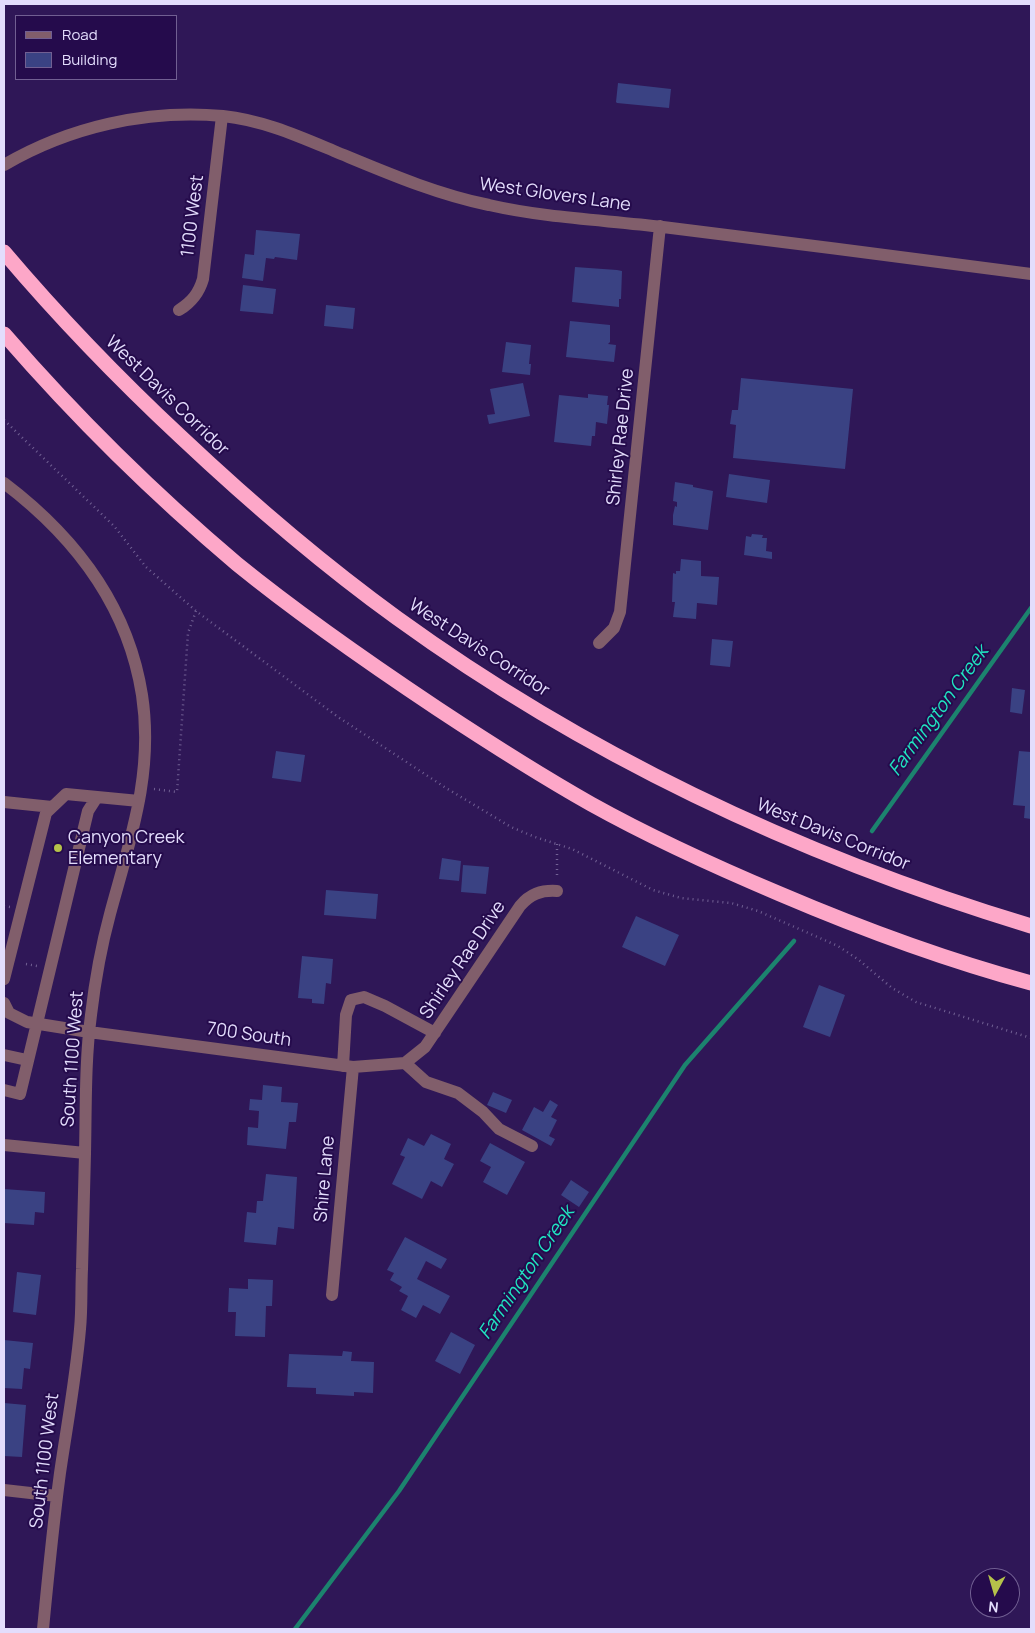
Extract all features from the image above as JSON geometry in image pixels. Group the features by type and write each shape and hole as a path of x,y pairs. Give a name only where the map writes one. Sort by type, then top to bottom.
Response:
{"highway":[{"name":"West Davis Corridor","path":"4,252 114,373 255,506 356,587 477,672 529,705 602,747 735,815 879,875 1031,926"},
{"path":"4,334 100,437 167,502 238,564 350,649 509,756 591,804 635,827 751,882 916,947 1031,983"}],"street":[{"name":"West Glovers Lane","path":"5,165 46,144 110,123 154,116 222,116 263,124 288,132 398,178 459,198 517,211 660,226 1031,274"},
{"name":"1100 West","path":"179,310 198,293 203,278 222,116"},
{"name":"Shirley Rae Drive","path":"598,643 614,628 620,612 660,226"},
{"name":"South 1100 West","path":"4,482 36,509 72,546 98,578 118,614 133,656 142,696 146,734 140,801 131,843 104,938 89,1032 86,1073 80,1328 57,1496 43,1629"},
{"path":"4,979 46,813 66,794 140,801"},
{"path":"4,1090 20,1094 26,1060 88,811 97,797"},
{"path":"4,802 52,807"},
{"name":"Shirley Rae Drive","path":"405,1063 426,1046 520,906 538,892 557,891"},
{"name":"Shire Lane","path":"332,1295 348,1066 346,1016 351,1000 364,997 435,1033"},
{"name":"700 South","path":"4,1003 9,1013 27,1022 89,1032 348,1066 405,1063"},
{"path":"4,1056 26,1060"},
{"path":"405,1063 426,1082 458,1093 483,1112 499,1129 532,1146"},
{"path":"4,1145 85,1153"},
{"path":"4,1490 57,1496"}],"path":[{"path":"4,420 114,526 146,567 196,610 288,681 391,753 511,827 572,849 653,890 680,898 731,903 758,911 838,946 859,960 892,988 916,1002 1031,1038"},
{"path":"142,787 177,792 188,633 196,610"},
{"path":"557,844 557,891"}],"building":[{"path":"618,83 671,89 669,108 617,103"},
{"path":"256,230 300,234 297,260 275,257 274,259 266,258 263,281 242,278 245,254 254,255"},
{"path":"575,267 622,271 619,307 572,302"},
{"path":"243,285 276,289 273,314 240,311"},
{"path":"326,305 355,308 353,329 324,326"},
{"path":"570,321 610,325 610,342 608,344 616,345 614,362 566,357"},
{"path":"506,342 531,345 530,375 502,372"},
{"path":"741,378 853,389 845,469 733,458 736,425 730,424 732,410 738,410"},
{"path":"523,383 530,416 489,424 487,415 495,414 490,389"},
{"path":"588,394 608,396 607,424 596,422 595,436 592,436 591,446 554,442 559,395 588,398"},
{"path":"729,474 770,480 767,503 726,497"},
{"path":"675,482 713,491 708,530 673,525 675,506 677,507 677,502 673,501"},
{"path":"752,534 763,535 762,538 767,538 766,551 772,552 772,559 744,555 746,536 751,537"},
{"path":"681,559 701,561 701,576 719,577 717,605 697,603 696,619 673,617 675,602 672,602 673,573 676,574 676,571 680,571"},
{"path":"712,639 733,641 730,667 710,665"},
{"path":"1012,688 1025,690 1022,714 1010,712"},
{"path":"276,751 305,755 301,782 272,778"},
{"path":"1019,751 1031,752 1031,819 1024,818 1025,806 1013,805"},
{"path":"442,858 461,861 459,881 439,879"},
{"path":"463,865 489,867 486,894 461,892"},
{"path":"326,890 378,894 376,919 324,915"},
{"path":"636,916 679,935 665,966 622,947"},
{"path":"302,956 333,959 331,984 326,983 324,1004 312,1003 312,999 298,998"},
{"path":"819,985 845,995 830,1037 803,1027"},
{"path":"263,1085 282,1087 281,1102 298,1103 296,1122 289,1122 286,1149 247,1145 248,1127 258,1128 259,1111 249,1110 250,1099 262,1100"},
{"path":"493,1092 512,1100 506,1113 487,1105"},
{"path":"550,1100 558,1105 551,1117 557,1120 549,1136 555,1139 551,1146 522,1130 534,1107 543,1112"},
{"path":"431,1134 451,1144 444,1159 454,1164 442,1187 431,1181 422,1199 392,1184 405,1157 400,1155 408,1138 424,1146"},
{"path":"490,1143 525,1162 507,1195 483,1182 491,1167 480,1161"},
{"path":"266,1174 297,1177 294,1229 278,1227 276,1245 244,1242 247,1212 256,1213 257,1201 263,1201"},
{"path":"571,1180 589,1192 579,1207 561,1195"},
{"path":"4,1189 45,1192 44,1213 35,1212 34,1225 4,1223"},
{"path":"405,1237 447,1259 441,1269 426,1261 417,1279 450,1296 440,1314 423,1305 416,1318 401,1310 408,1296 399,1291 402,1287 390,1280 394,1273 387,1270"},
{"path":"17,1272 41,1275 36,1315 13,1312"},
{"path":"248,1279 273,1280 272,1306 266,1306 265,1337 235,1336 236,1312 228,1312 229,1288 248,1289"},
{"path":"451,1332 475,1345 460,1374 435,1361"},
{"path":"4,1340 33,1343 30,1369 24,1368 22,1389 4,1388"},
{"path":"343,1351 352,1352 351,1361 374,1362 373,1393 354,1392 354,1396 316,1394 316,1388 287,1387 289,1354 342,1356"},
{"path":"4,1403 26,1405 22,1457 4,1456"}],"waterway":[{"name":"Farmington Creek","path":"872,831 1031,608"},
{"name":"Farmington Creek","path":"295,1629 399,1491 685,1065 794,941"}],"place":[{"name":"Canyon Creek Elementary","path":"58,848"}]}
